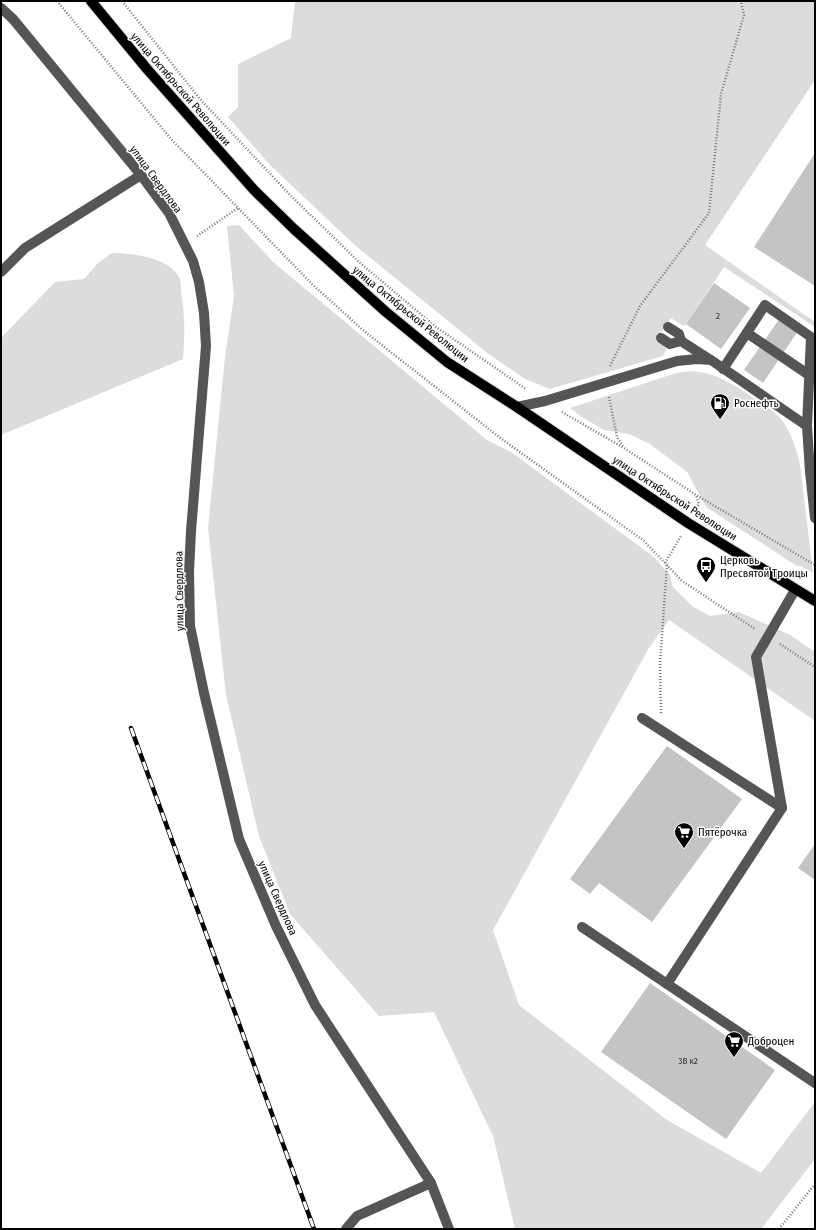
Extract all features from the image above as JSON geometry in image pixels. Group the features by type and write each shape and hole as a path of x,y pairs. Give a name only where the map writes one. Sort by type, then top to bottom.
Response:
{"main road":[{"name":"улица Октябрьской Революции","path":"91,1 147,69 254,190 294,229 386,312 447,362 517,407 682,518 795,590 815,601"}],"street":[{"name":"улица Свердлова","path":"1,8 13,19 141,175 169,213 193,261 199,282 204,313 206,346 190,538 190,626 204,693 239,839 276,926 315,1005 431,1183 450,1229"},
{"path":"1,272 25,248 141,175"},
{"path":"723,369 765,305 811,337 807,426 815,518"},
{"path":"668,327 679,334 680,341"},
{"path":"746,333 809,374"},
{"path":"661,338 670,344 680,341 711,360 807,426"},
{"path":"517,407 545,401 677,361 697,359 711,360"},
{"path":"667,984 782,808 756,657 795,590"},
{"path":"642,718 782,808"},
{"path":"582,927 815,1083"},
{"path":"346,1229 357,1216 431,1183"}],"path":[{"path":"122,1 200,99 290,196 359,262 436,327 508,378 624,448 696,495 815,565"},
{"path":"624,448 616,437 609,395 605,383 606,373 640,306 709,213 721,94 744,15 741,1"},
{"path":"185,244 238,208"},
{"path":"661,730 660,663 666,564 682,581 815,667"},
{"path":"779,1229 815,1184"}],"shaded area":[{"path":"295,1 815,1 815,80 705,245 815,322 815,327 724,267 686,324 683,326 671,318 656,340 665,346 666,350 663,356 550,389 525,379 490,355 357,247 270,165 228,117 238,107 238,64 291,38"},
{"path":"239,225 273,262 487,440 511,452 654,557 670,575 673,587 692,606 710,616 739,612 790,635 815,652 815,721 669,620 649,648 493,930 519,1005 667,1120 761,1173 815,1102 815,1159 761,1229 515,1229 493,1136 434,1012 379,1016 290,914 259,836 226,695 208,528 225,357 234,296 227,226"},
{"path":"112,253 139,255 158,261 174,270 179,277 181,282 184,317 183,359 1,435 1,338 55,282 84,279 97,264"},
{"path":"690,371 710,374 727,381 779,416 785,424 793,440 800,464 813,573 801,566 797,566 706,507 687,472 650,444 629,434 604,430 570,408 676,373"}],"building":[{"path":"815,153 815,286 754,247"},
{"path":"714,283 750,308 721,349 686,324"},
{"path":"784,312 802,325 763,383 744,370"},
{"path":"667,746 742,799 652,922 599,883 590,894 570,879"},
{"path":"815,844 815,880 798,868"},
{"path":"650,983 775,1070 726,1139 601,1052"}],"railway":[{"path":"131,728 314,1229"}],"place":[{"name":"Роснефть","path":"720,420"},
{"name":"Церковь Пресвятой Троицы","path":"706,583"},
{"name":"Пятёрочка","path":"684,849"},
{"name":"Доброцен","path":"734,1058"}]}
